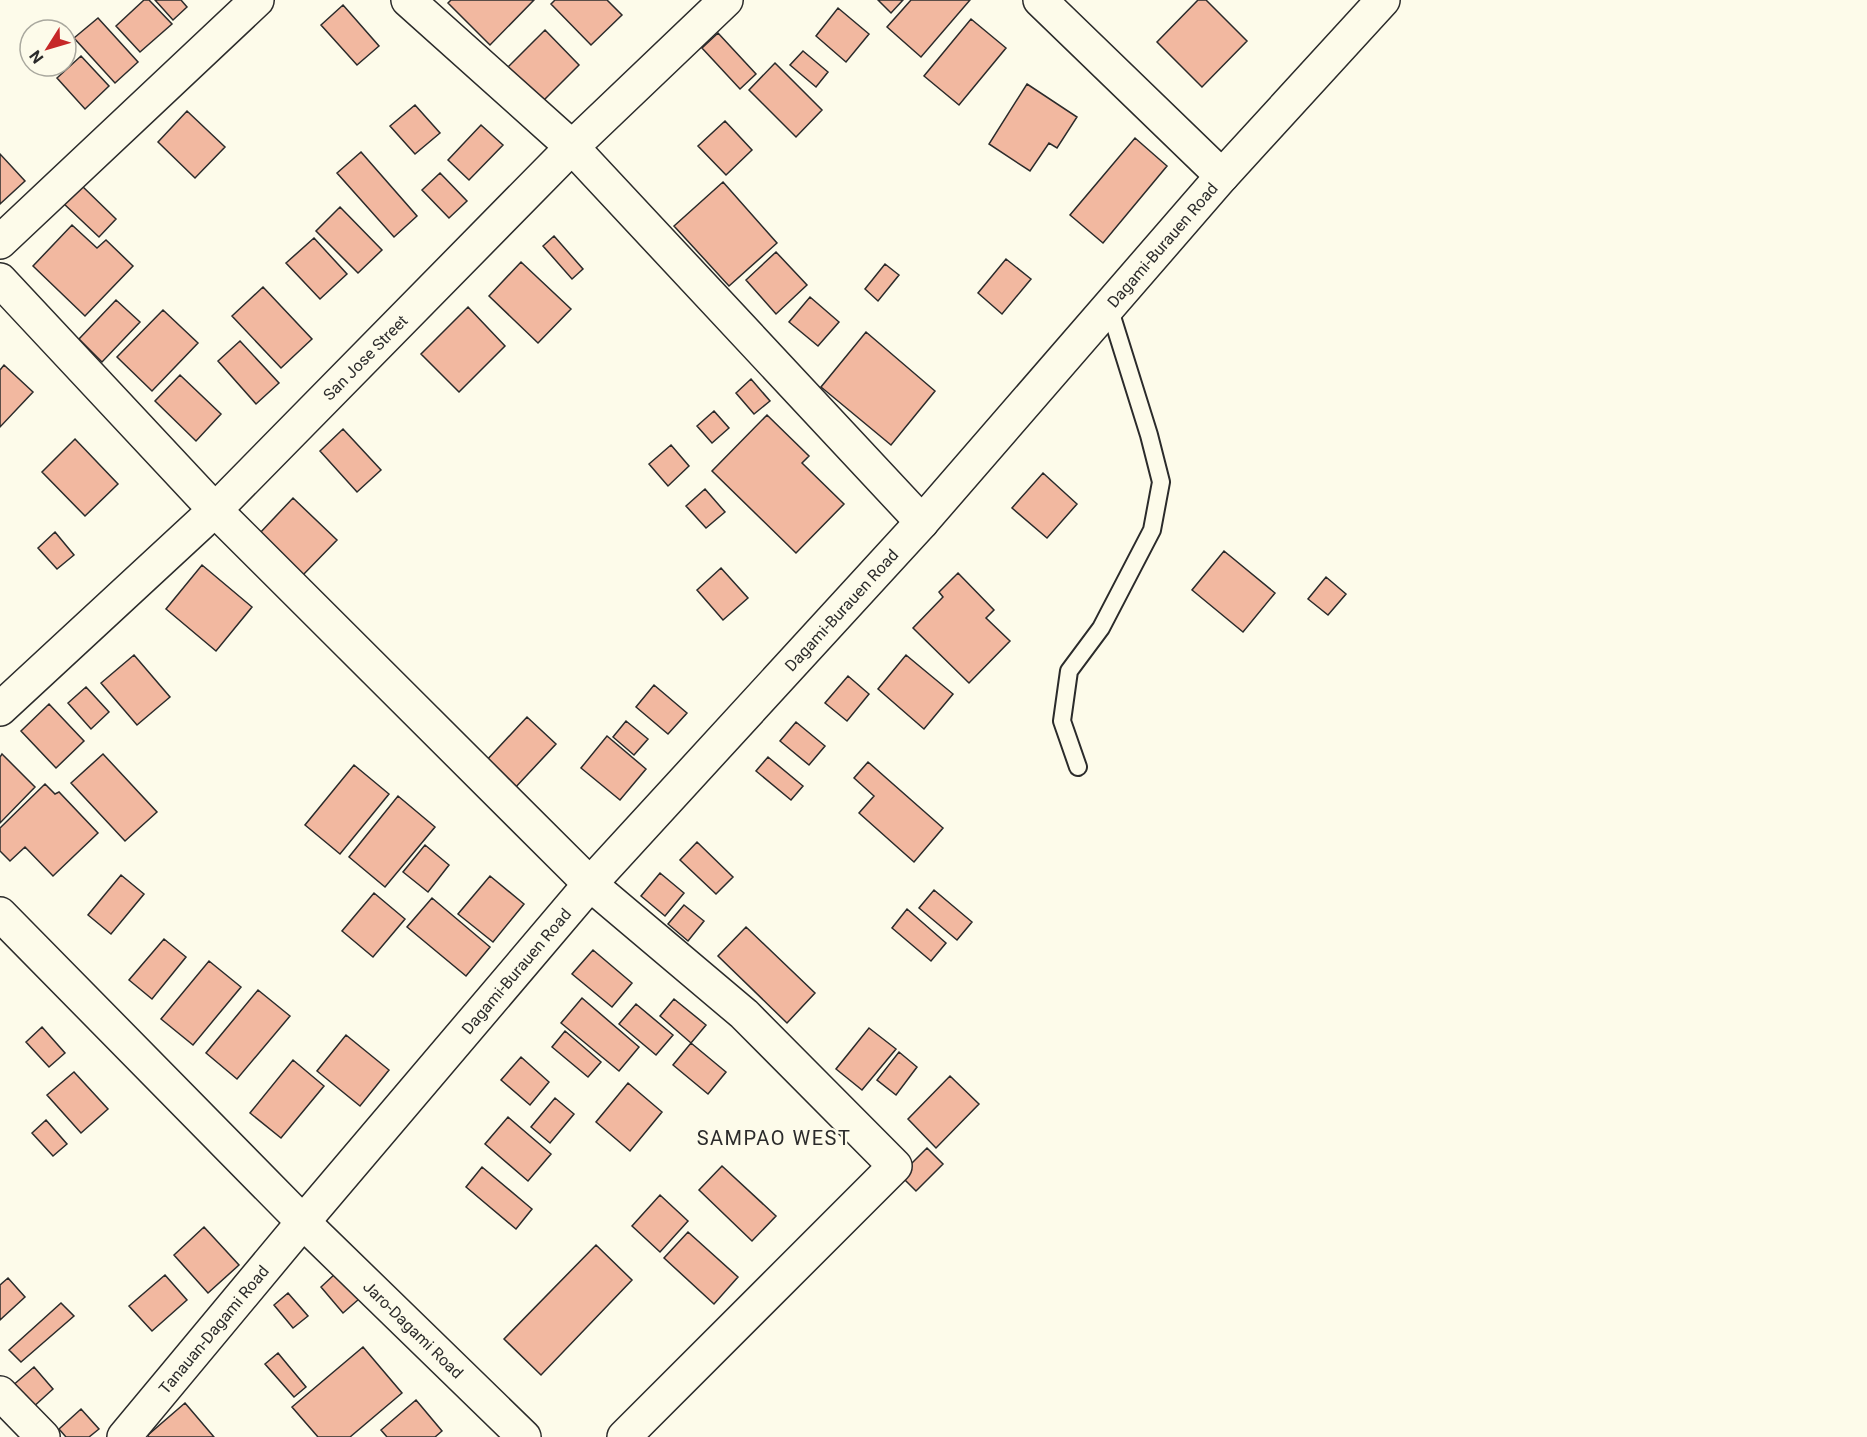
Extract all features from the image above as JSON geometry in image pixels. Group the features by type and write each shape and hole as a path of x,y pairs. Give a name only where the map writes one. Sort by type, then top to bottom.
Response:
{"street":[{"path":"0,242 257,0"},
{"path":"408,0 572,147 922,522"},
{"name":"San Jose Street","path":"0,709 214,510 572,147 726,0"},
{"path":"1040,0 1222,176"},
{"name":"Dagami-Burauen Road","path":"303,1222 590,884 922,522 1222,176 1383,0"},
{"path":"0,280 214,510 590,884 744,1014 895,1166 624,1437"},
{"name":"Jaro-Dagami Road","path":"0,914 303,1222 524,1437"},
{"name":"Tanauan-Dagami Road","path":"124,1437 303,1222"},
{"path":"0,1393 43,1437"}],"lane":[{"path":"1078,767 1062,721 1069,671 1101,628 1152,530 1161,482 1149,435 1108,307"}],"building":[{"path":"144,0 149,0 172,24 140,52 116,26"},
{"path":"155,0 181,0 187,7 173,20"},
{"path":"451,0 534,0 490,45 448,3"},
{"path":"555,0 607,0 622,15 591,45 551,4"},
{"path":"878,0 903,0 891,13"},
{"path":"911,0 970,0 921,57 887,27"},
{"path":"1198,0 1206,0 1247,41 1202,87 1157,42"},
{"path":"343,5 379,46 357,65 321,25"},
{"path":"838,8 869,34 846,62 816,36"},
{"path":"98,18 138,62 115,83 78,42 78,35"},
{"path":"971,19 1006,48 959,105 924,76"},
{"path":"545,30 579,65 539,105 504,71"},
{"path":"718,33 756,74 740,89 702,48"},
{"path":"803,51 828,72 816,87 790,65"},
{"path":"81,56 109,86 85,109 57,78 78,78 78,59"},
{"path":"775,63 822,110 796,137 749,90"},
{"path":"1027,84 1077,117 1057,148 1049,143 1030,171 989,144"},
{"path":"415,105 440,133 415,154 390,126"},
{"path":"187,111 225,147 195,178 158,142"},
{"path":"725,121 752,150 726,175 698,146"},
{"path":"481,125 503,145 469,180 448,160"},
{"path":"1135,138 1167,166 1103,243 1070,215"},
{"path":"361,152 417,216 394,237 337,173"},
{"path":"0,154 25,181 0,204"},
{"path":"440,173 467,201 449,218 422,190"},
{"path":"723,182 777,243 729,286 674,226"},
{"path":"80,184 116,219 99,237 63,203"},
{"path":"340,207 382,250 358,273 316,231"},
{"path":"72,225 97,248 106,240 133,266 85,316 33,266"},
{"path":"554,236 583,269 572,279 543,246"},
{"path":"314,238 347,274 320,299 286,263"},
{"path":"776,252 807,285 776,314 746,280"},
{"path":"1006,259 1031,279 1002,314 978,293"},
{"path":"521,262 571,309 538,343 489,296"},
{"path":"885,264 899,275 878,301 865,289"},
{"path":"263,287 312,339 281,368 232,316"},
{"path":"810,297 839,322 818,346 789,322"},
{"path":"116,300 140,322 102,362 79,339"},
{"path":"468,307 505,346 459,392 421,354"},
{"path":"163,310 198,343 152,391 117,357"},
{"path":"866,332 935,391 891,445 821,387"},
{"path":"240,341 279,383 256,404 218,361"},
{"path":"4,365 33,392 0,427 0,370"},
{"path":"180,375 221,414 196,441 155,401"},
{"path":"751,379 770,401 754,414 736,393"},
{"path":"714,411 729,428 712,443 697,426"},
{"path":"767,415 809,456 802,463 844,504 796,553 712,471"},
{"path":"343,429 381,470 357,492 320,451"},
{"path":"75,439 118,484 85,516 42,472"},
{"path":"671,445 689,466 668,486 649,464"},
{"path":"1043,473 1077,504 1047,538 1012,508"},
{"path":"705,489 725,512 706,528 686,506"},
{"path":"293,498 337,540 302,576 259,534"},
{"path":"55,532 74,555 57,569 38,548"},
{"path":"1224,551 1275,593 1243,632 1192,590"},
{"path":"202,565 252,607 216,651 166,609"},
{"path":"721,568 748,598 723,620 697,590"},
{"path":"958,573 994,610 986,618 1010,641 969,683 913,628 943,597 939,592"},
{"path":"1326,577 1346,594 1328,615 1308,599"},
{"path":"134,655 170,697 137,725 101,683"},
{"path":"906,655 953,694 924,729 878,689"},
{"path":"848,676 869,694 847,721 825,703"},
{"path":"654,685 687,713 668,734 636,707"},
{"path":"86,687 109,712 91,729 68,703"},
{"path":"49,704 84,741 56,768 21,731"},
{"path":"527,717 556,744 514,789 485,762"},
{"path":"626,721 648,739 634,755 613,737"},
{"path":"796,722 825,746 809,765 780,741"},
{"path":"607,736 646,769 620,800 581,768"},
{"path":"2,754 35,787 0,823 0,757"},
{"path":"103,754 157,812 125,841 71,783"},
{"path":"768,757 803,786 791,800 756,771"},
{"path":"868,762 943,828 914,862 859,813 874,796 854,778"},
{"path":"354,765 389,794 340,854 305,825"},
{"path":"45,784 55,794 59,792 98,833 53,876 25,847 10,861 0,851 0,828"},
{"path":"398,796 435,827 385,887 349,857"},
{"path":"697,842 733,877 716,894 680,860"},
{"path":"425,845 449,865 428,892 403,872"},
{"path":"660,873 684,893 665,916 641,896"},
{"path":"121,875 144,894 111,934 88,915"},
{"path":"490,876 524,904 493,942 458,914"},
{"path":"934,890 972,922 957,940 919,908"},
{"path":"374,893 405,919 373,957 342,931"},
{"path":"432,898 490,947 466,976 407,927"},
{"path":"684,905 704,921 688,941 668,924"},
{"path":"907,909 946,943 931,961 892,928"},
{"path":"746,927 815,993 787,1023 718,956"},
{"path":"164,939 186,957 152,999 129,980"},
{"path":"593,950 632,983 612,1007 572,974"},
{"path":"209,961 241,987 193,1045 161,1019"},
{"path":"258,990 290,1016 237,1079 206,1053"},
{"path":"582,998 639,1047 619,1071 561,1023"},
{"path":"674,999 706,1025 691,1043 660,1016"},
{"path":"636,1004 673,1035 656,1055 619,1024"},
{"path":"42,1027 65,1053 49,1067 26,1042"},
{"path":"869,1028 896,1049 862,1090 836,1069"},
{"path":"565,1031 601,1062 588,1077 552,1047"},
{"path":"346,1035 389,1070 360,1106 317,1071"},
{"path":"691,1043 726,1072 708,1094 673,1065"},
{"path":"899,1052 917,1067 896,1095 877,1080"},
{"path":"521,1057 549,1082 530,1105 501,1080"},
{"path":"293,1060 324,1086 281,1138 250,1113"},
{"path":"74,1072 108,1109 81,1133 47,1095"},
{"path":"950,1076 979,1104 936,1148 908,1119"},
{"path":"628,1083 662,1112 630,1151 596,1122"},
{"path":"555,1098 574,1114 550,1143 531,1127"},
{"path":"508,1117 551,1154 528,1181 485,1144"},
{"path":"46,1120 67,1144 53,1156 32,1133"},
{"path":"927,1148 943,1164 916,1191 900,1175"},
{"path":"722,1166 776,1216 752,1241 699,1190"},
{"path":"482,1167 532,1209 516,1229 466,1187"},
{"path":"660,1195 688,1221 660,1252 632,1226"},
{"path":"204,1227 239,1265 208,1293 174,1255"},
{"path":"688,1232 738,1277 714,1304 664,1258"},
{"path":"596,1245 632,1280 541,1375 504,1339"},
{"path":"337,1272 359,1299 343,1313 321,1287"},
{"path":"165,1275 187,1300 152,1331 129,1306"},
{"path":"8,1278 25,1297 0,1320 0,1285"},
{"path":"288,1293 308,1316 293,1328 274,1305"},
{"path":"61,1303 74,1316 21,1362 9,1350"},
{"path":"363,1347 402,1393 350,1437 318,1437 292,1407"},
{"path":"278,1353 306,1387 294,1397 265,1364"},
{"path":"34,1367 53,1389 31,1409 11,1387"},
{"path":"416,1400 442,1431 435,1437 387,1437 381,1430"},
{"path":"185,1403 214,1437 149,1437 148,1435"},
{"path":"81,1409 99,1429 89,1437 66,1437 59,1429"}],"district":[{"name":"SAMPAO WEST","path":"774,1138"}]}
